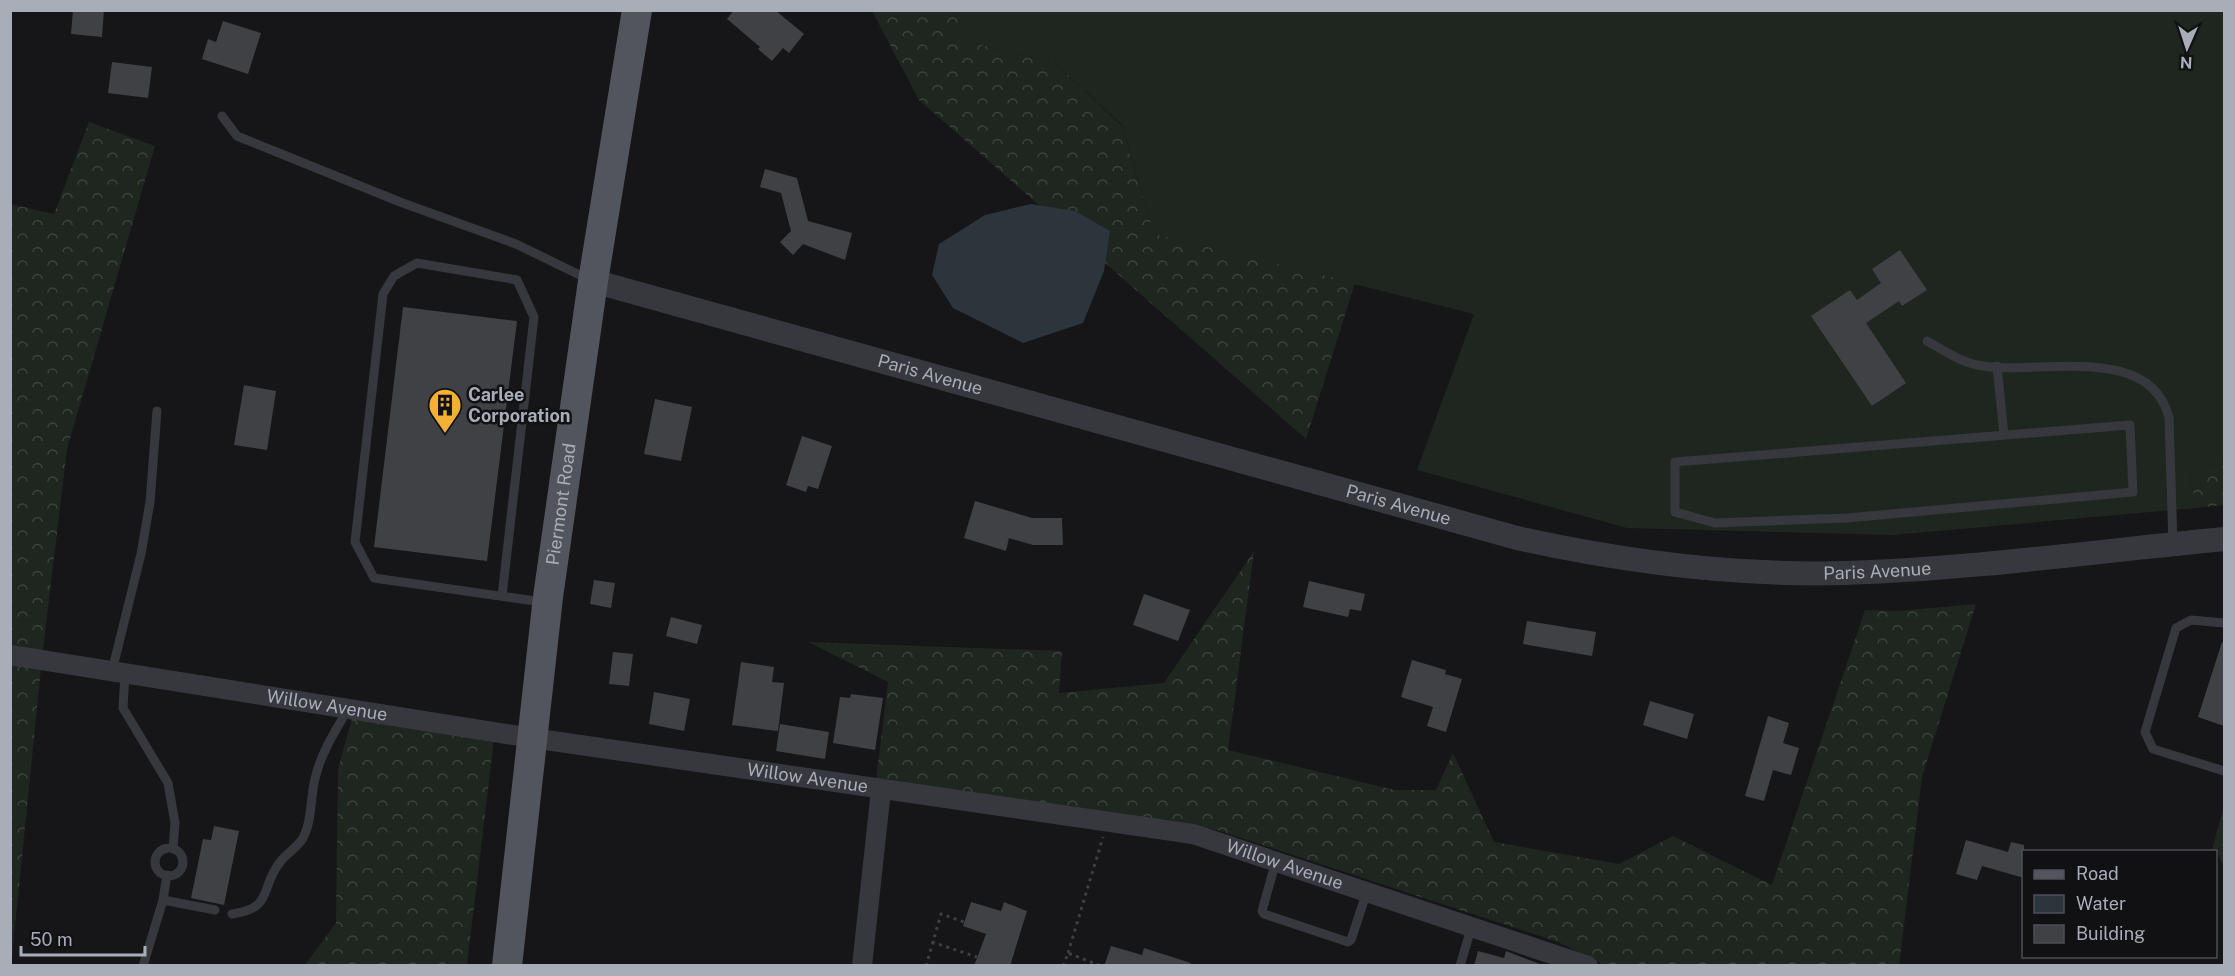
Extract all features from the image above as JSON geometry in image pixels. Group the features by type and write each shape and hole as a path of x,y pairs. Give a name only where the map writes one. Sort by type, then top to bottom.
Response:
{"main road":[{"name":"Piermont Road","path":"507,966 548,603 593,281 637,10"}],"street":[{"name":"Paris Avenue","path":"593,281 1517,538 1562,548 1697,568 1845,573 1916,569 2224,539"},
{"name":"Willow Avenue","path":"10,655 532,738 1193,834 1472,925 1588,966"},
{"path":"862,966 881,790"}],"lane":[{"path":"222,116 237,136 400,202 516,244 593,281"},
{"path":"502,596 534,318 517,280 417,263 394,276 383,294 355,542 374,578 548,603"},
{"path":"1927,341 1977,365 2114,370 2133,375 2155,389 2165,402 2169,418 2173,544"},
{"path":"1997,366 2004,435"},
{"path":"157,411 150,502 119,673 123,708 168,783 175,823 173,849"},
{"path":"2130,425 2133,492 1847,518 1715,523 1675,512 1675,462 2004,435 2130,425"},
{"path":"2224,623 2191,620 2176,628 2145,732 2153,749 2224,771"},
{"path":"232,914 251,912 260,902 280,862 302,839 307,826 316,774 326,746 348,709"},
{"path":"164,849 173,849 180,854 183,863 175,874 166,875 159,871 155,859 164,849"},
{"path":"1276,861 1262,910 1264,914 1348,942 1351,940 1367,891"},
{"path":"142,966 163,900 166,875"},
{"path":"163,900 215,910"},
{"path":"1460,966 1472,925"}],"path":[{"path":"1063,966 1107,822"},
{"path":"926,966 941,914 964,922"},
{"path":"932,942 977,957"},
{"path":"1068,953 1101,966"}],"green space":[{"path":"872,11 955,11 964,41 1055,63 1122,126 1154,234 1355,283 1306,439 919,100"},
{"path":"955,11 2224,11 2224,460 2190,475 2196,508 1893,535 1627,528 1417,470 1474,314 1154,234 1122,125 1055,63 964,41"},
{"path":"89,122 155,146 67,449 42,658 11,966 11,204 54,214"},
{"path":"2224,460 2224,505 2196,508 2190,475"},
{"path":"1254,551 1228,750 1395,790 1436,790 1453,753 1494,842 1619,864 1673,836 1772,885 1865,610 1897,611 1976,604 1922,777 1899,966 1604,965 1558,942 1217,830 875,789 888,682 808,642 1062,651 1059,693 1164,683"},
{"path":"356,704 495,731 467,965 304,966 336,923 338,769"},
{"path":"2224,806 2224,866 2217,850 2212,850"}],"water":[{"path":"1031,204 1075,211 1110,231 1104,271 1083,323 1023,343 953,308 932,275 939,244 985,215"}],"building":[{"path":"73,10 104,10 102,37 71,34"},
{"path":"734,10 775,10 804,34 789,53 783,48 772,61 758,49 760,47 727,19"},
{"path":"223,21 261,33 248,74 202,59 208,39 216,42"},
{"path":"112,62 152,67 148,98 108,93"},
{"path":"765,169 797,178 808,221 852,233 845,260 803,244 793,255 780,242 791,231 781,193 760,187"},
{"path":"1900,250 1927,290 1902,306 1899,301 1866,323 1906,383 1872,406 1811,316 1850,290 1857,300 1881,283 1872,269"},
{"name":"Carlee Corporation","path":"403,307 517,321 487,561 374,547"},
{"path":"244,385 276,391 267,450 234,445"},
{"path":"655,399 692,407 681,461 644,454"},
{"path":"802,436 832,446 818,489 808,486 806,492 786,485"},
{"path":"975,501 1032,518 1062,518 1063,545 1033,545 1009,538 1006,551 964,538"},
{"path":"594,580 615,583 611,608 590,604"},
{"path":"1309,581 1365,594 1361,611 1350,609 1348,617 1303,607"},
{"path":"1144,594 1190,610 1178,641 1133,625"},
{"path":"671,617 702,625 697,644 666,636"},
{"path":"1527,621 1596,632 1592,656 1523,644"},
{"path":"2222,642 2224,643 2224,726 2198,717"},
{"path":"613,652 633,654 629,686 609,684"},
{"path":"1412,660 1446,670 1445,674 1462,679 1446,732 1427,726 1433,707 1401,697"},
{"path":"741,662 774,667 772,682 784,683 778,731 732,725"},
{"path":"654,692 690,699 684,731 649,724"},
{"path":"851,694 883,698 875,750 833,743 840,697 850,698"},
{"path":"1650,701 1694,714 1687,739 1643,725"},
{"path":"1768,716 1789,723 1783,743 1799,748 1791,775 1773,770 1764,801 1745,796"},
{"path":"780,724 829,732 825,759 776,751"},
{"path":"214,826 239,831 224,905 191,898 203,839 211,840"},
{"path":"1966,840 2008,852 2011,842 2024,845 2022,877 1982,866 1977,880 1956,874"},
{"path":"971,902 1001,911 1004,902 1027,911 1010,966 974,966 986,934 963,926"},
{"path":"1111,946 1142,955 1144,948 1191,963 1191,966 1104,966"},
{"path":"1478,951 1504,958 1506,951 1545,966 1474,966"}],"place":[{"name":"Carlee Corporation","path":"445,434"}]}
